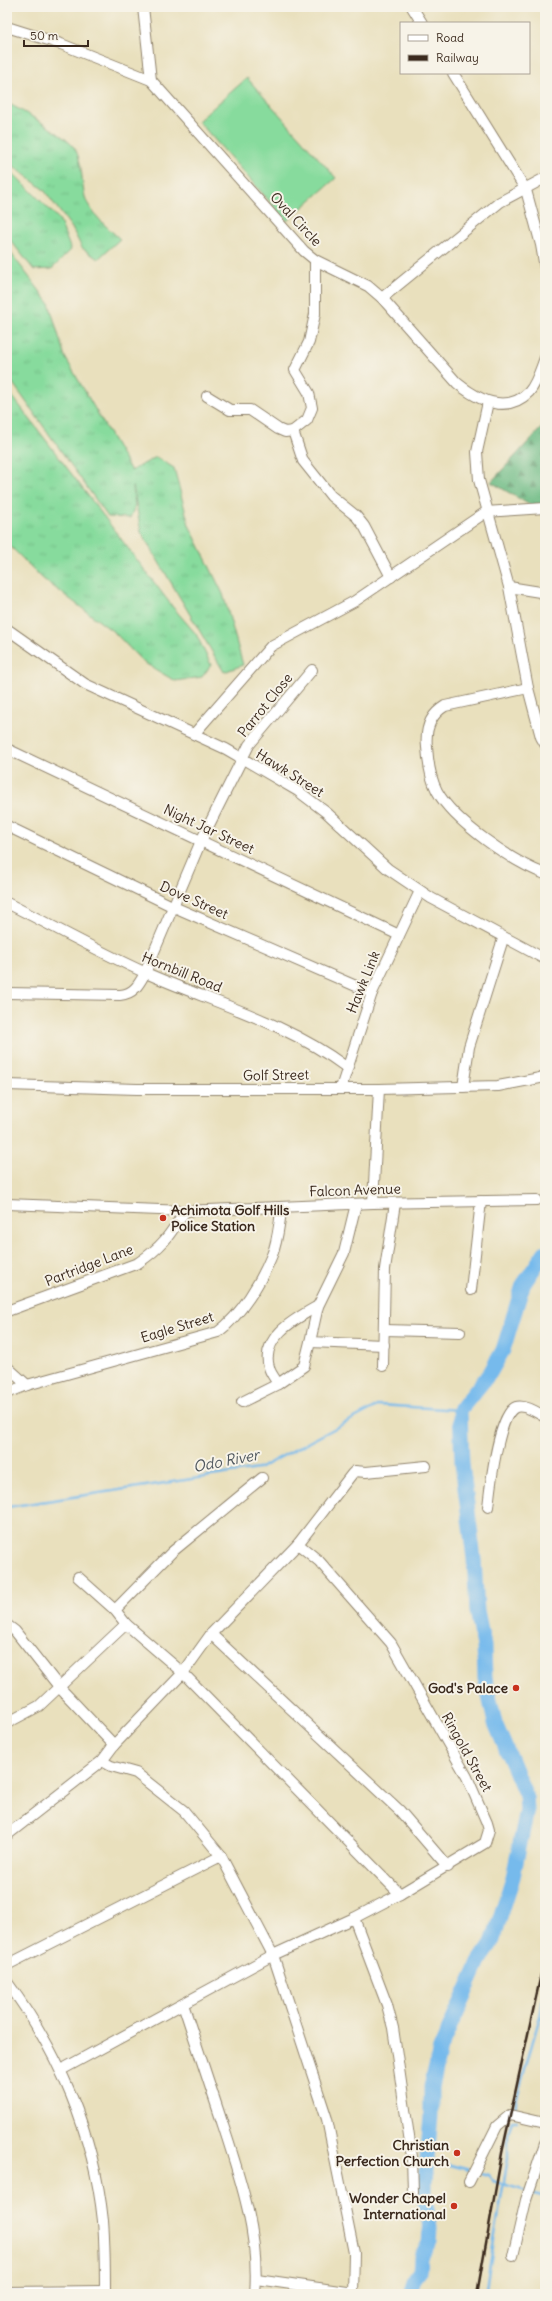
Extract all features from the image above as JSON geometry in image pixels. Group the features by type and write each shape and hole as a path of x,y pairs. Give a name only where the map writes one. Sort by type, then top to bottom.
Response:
{"street":[{"path":"143,7 151,80"},
{"path":"412,7 421,22"},
{"name":"Oval Circle","path":"7,28 61,44 151,80 291,237 315,260 358,280 382,298 456,383 470,394 488,402 505,404 517,401 530,391 545,358"},
{"path":"454,74 526,190 541,244 545,268"},
{"path":"382,298 500,202 526,190 545,178"},
{"path":"207,396 230,410 250,410 285,432 293,431 304,423 312,408 309,393 295,370 309,342 315,314 315,260"},
{"path":"488,402 477,452 479,480 486,512 509,587 528,688 541,737 545,744"},
{"path":"293,431 303,461 331,496 356,516 364,526 391,577"},
{"path":"194,734 271,646 355,601 486,512 545,508"},
{"path":"509,587 540,592 545,595"},
{"name":"Hawk Street","path":"7,629 85,684 194,734 298,791 327,813 388,869 420,891 545,960"},
{"name":"Parrot Close","path":"7,993 120,995 133,991 145,973 201,841 241,759 258,732 312,670"},
{"path":"528,688 445,706 439,709 433,714 428,725 426,744 428,764 437,791 460,819 509,854 534,870 545,874"},
{"name":"Night Jar Street","path":"7,749 399,935"},
{"name":"Dove Street","path":"7,826 174,907 372,993"},
{"name":"Hawk Link","path":"341,1088 346,1067 372,993 420,891"},
{"name":"Hornbill Road","path":"7,903 145,973 278,1026 324,1050 346,1067"},
{"path":"463,1087 469,1047 503,938"},
{"name":"Golf Street","path":"7,1085 145,1089 379,1089 498,1086 545,1077"},
{"path":"373,1203 379,1089"},
{"name":"Falcon Avenue","path":"7,1204 185,1211 373,1203 537,1200"},
{"path":"471,1290 482,1202"},
{"path":"383,1366 385,1330 385,1269 395,1203"},
{"path":"242,1402 278,1384 304,1366 318,1306 344,1253 356,1204"},
{"name":"Eagle Street","path":"7,1393 27,1385 218,1332 232,1322 245,1304 273,1254 282,1207"},
{"name":"Partridge Lane","path":"7,1311 138,1262 157,1250 167,1240 185,1211"},
{"path":"278,1384 269,1366 269,1351 271,1342 282,1330 318,1306"},
{"path":"385,1330 460,1332"},
{"path":"310,1342 384,1345"},
{"path":"7,1367 27,1385"},
{"path":"488,1507 494,1461 509,1414 516,1406 524,1407 545,1417"},
{"path":"7,1835 102,1761 114,1745 183,1674 211,1634 298,1544 355,1471 366,1472 426,1466"},
{"path":"115,1610 172,1552 262,1478"},
{"name":"Ringold Street","path":"61,2070 273,1955 354,1918 400,1894 448,1867 485,1843 488,1837 488,1823 467,1777 391,1643 318,1561 298,1544"},
{"path":"78,1577 115,1610 126,1624 183,1674 400,1894"},
{"path":"7,1723 39,1706 60,1688 126,1624"},
{"path":"7,1625 15,1630 60,1688 114,1745"},
{"path":"211,1634 400,1811 448,1867"},
{"path":"102,1761 111,1766 136,1773 146,1779 184,1811 221,1856 273,1955 327,2119 354,2253 353,2293 257,2279"},
{"path":"7,1965 221,1856"},
{"path":"354,1918 387,2005 393,2028 412,2157 413,2192"},
{"path":"7,2292 105,2292 105,2250 98,2188 74,2101 56,2057 8,1984"},
{"path":"183,2004 246,2200 257,2279 255,2294"},
{"path":"469,2182 500,2122 510,2115 545,2123"},
{"path":"513,2256 526,2200 545,2143"}],"green space":[{"path":"247,78 336,178 287,221 198,121"},
{"path":"7,103 55,131 71,144 78,154 87,203 100,220 120,239 98,259 82,248 72,228 44,190 7,161"},
{"path":"7,167 59,219 71,250 52,269 34,270 7,236"},
{"path":"7,248 49,303 65,357 131,471 156,457 174,468 189,525 223,594 243,665 224,672 141,532 133,486 135,506 130,518 108,517 7,375"},
{"path":"7,389 172,606 196,634 211,665 202,677 175,681 143,662 115,633 42,578 7,543"},
{"path":"545,424 545,514 491,482"}],"waterway":[{"path":"409,2294 414,2279 420,2271 421,2257 429,2242 430,2228 425,2197 425,2181 431,2116 431,2087 440,2049 479,1962 492,1943 513,1877 527,1810 526,1796 495,1723 485,1678 484,1646 477,1611 474,1559 462,1464 460,1410 490,1373 503,1350 523,1285 545,1252"},
{"name":"Odo River","path":"7,1507 258,1469 379,1405 460,1410"},
{"path":"515,2112 516,2101 540,2016 545,1987"},
{"path":"540,2016 545,2021"},
{"path":"526,2114 545,2118"},
{"path":"485,2294 508,2158 508,2133 512,2121 517,2121"},
{"path":"426,2162 443,2163 473,2171"},
{"path":"478,2172 488,2175 493,2181 526,2191"},
{"path":"531,2193 545,2197"}],"railway":[{"path":"477,2294 502,2153 545,1956"}],"place":[{"name":"Achimota Golf Hills Police Station","path":"163,1218"},
{"name":"God's Palace","path":"516,1688"},
{"name":"Christian Perfection Church","path":"457,2153"},
{"name":"Wonder Chapel International","path":"454,2206"}]}
